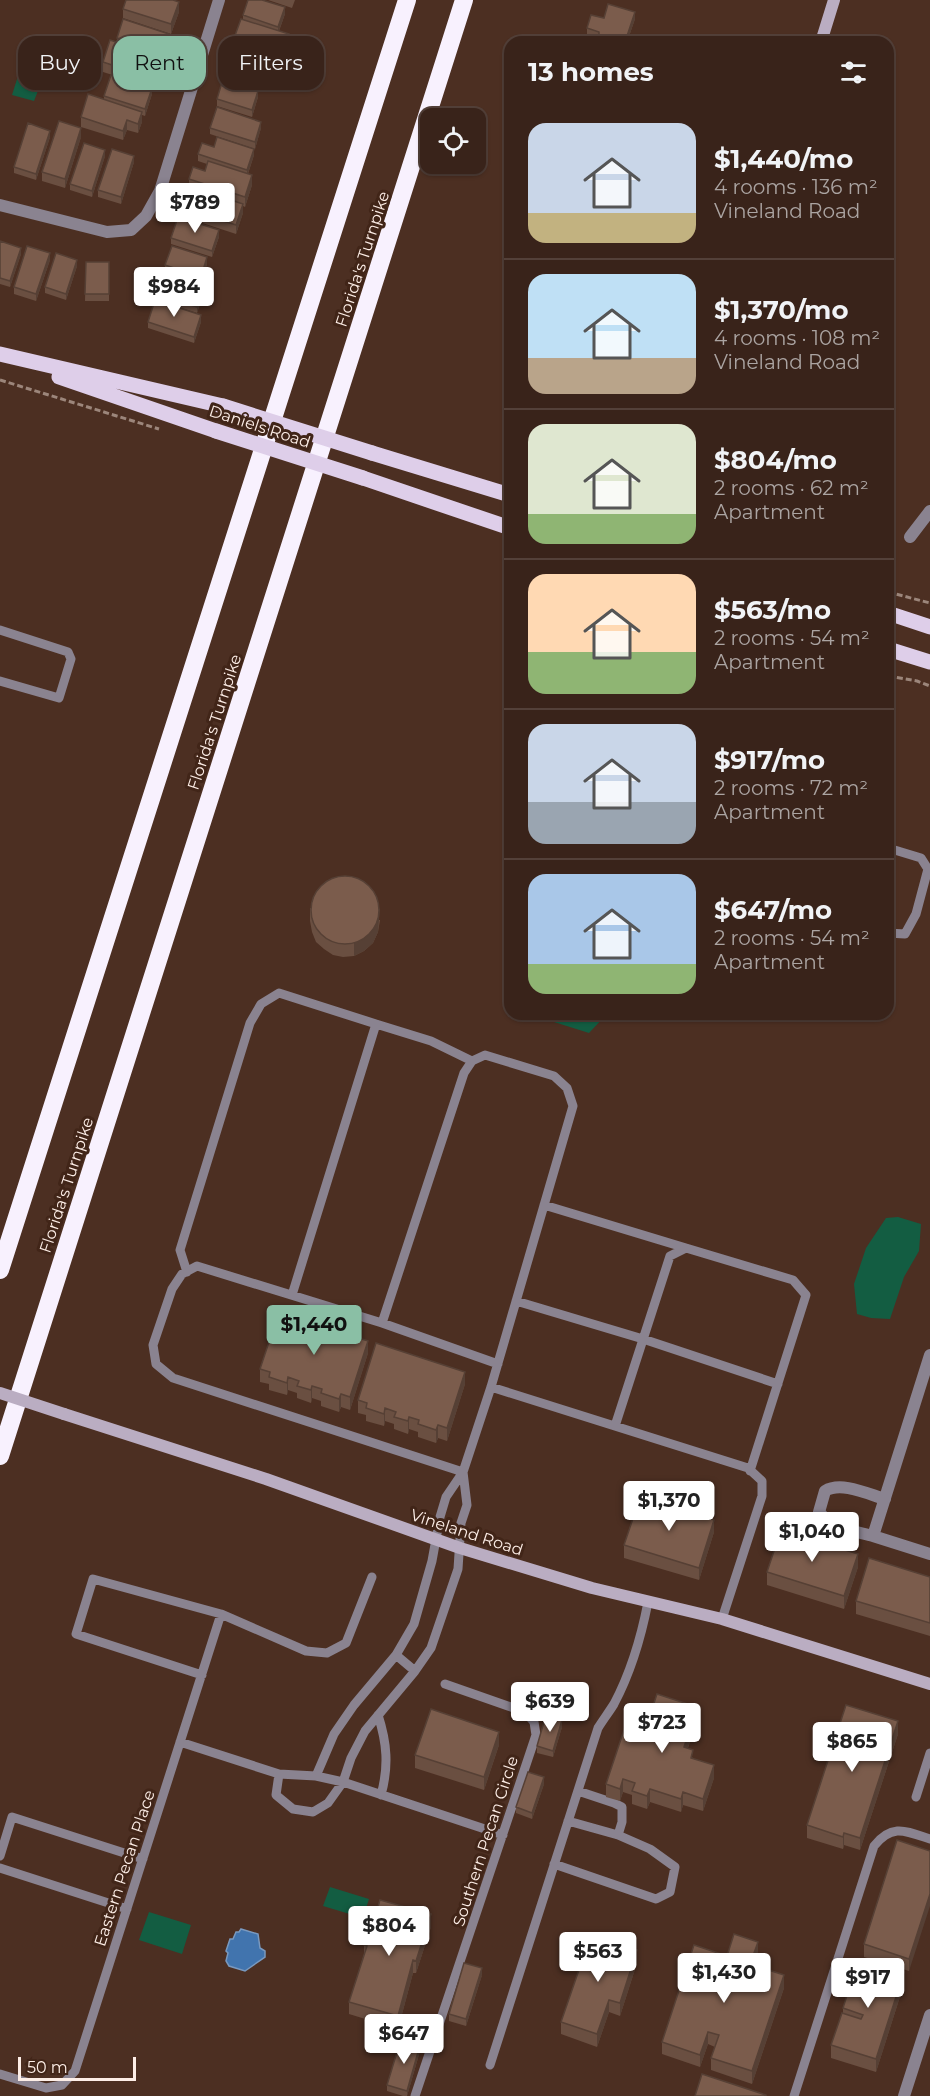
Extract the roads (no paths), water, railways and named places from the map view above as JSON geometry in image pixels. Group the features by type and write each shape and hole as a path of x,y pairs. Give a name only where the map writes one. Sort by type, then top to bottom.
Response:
{"highway":[{"path":"0,1270 407,0"},
{"name":"Florida's Turnpike","path":"0,1456 464,0"}],"main road":[{"path":"823,36 834,0"},
{"name":"Daniels Road","path":"0,355 223,406 504,493"},
{"name":"Daniels Road","path":"0,355 216,431 504,526"},
{"path":"894,616 930,627"},
{"path":"894,651 930,662"},
{"name":"Vineland Road","path":"0,1393 266,1479 460,1548 592,1588 722,1619 930,1684"}],"street":[{"path":"0,205 107,232 131,230 146,216 160,191 219,0"},
{"path":"910,537 930,511"},
{"path":"873,1536 930,1357"},
{"path":"885,1499 842,1487 831,1487 825,1491 819,1512 832,1525 930,1554"},
{"path":"904,2096 930,2015"}],"lane":[{"path":"0,630 68,652 71,659 59,698 0,681"},
{"path":"894,851 921,858 928,869 916,914 905,934 894,933"},
{"path":"187,1272 180,1250 250,1023 261,1004 279,993 431,1041 472,1061"},
{"path":"292,1295 376,1024"},
{"path":"316,1776 334,1734 354,1705 396,1655 414,1624 432,1561 446,1497 463,1472 491,1387 573,1106 567,1088 554,1076 485,1055 472,1061 464,1073 382,1323"},
{"path":"544,1205 793,1280 806,1295 750,1471"},
{"path":"615,1426 670,1256 686,1248"},
{"path":"463,1472 173,1378 156,1364 153,1345 172,1289 182,1274 197,1266 382,1323 498,1364"},
{"path":"516,1301 643,1339 778,1384"},
{"path":"491,1387 750,1471 762,1480 762,1497 722,1619"},
{"path":"279,1774 276,1794 293,1809 313,1812 328,1803 343,1782 351,1758 365,1731 431,1648 458,1569 461,1523 467,1505 463,1472"},
{"path":"202,1675 76,1634 93,1579 221,1614 306,1651 327,1653 346,1643 372,1576"},
{"path":"490,2065 598,1728 626,1679 642,1636 648,1602"},
{"name":"Eastern Pecan Place","path":"0,2074 46,2088 62,2085 75,2071 221,1614"},
{"path":"396,1655 415,1671"},
{"name":"Southern Pecan Circle","path":"415,2096 536,1735 534,1722 525,1712 445,1684"},
{"path":"378,1715 388,1754 387,1774 381,1795"},
{"path":"180,1742 279,1774 316,1776 343,1782 503,1835"},
{"path":"916,1797 930,1753"},
{"path":"578,1791 622,1808 622,1822 618,1835"},
{"path":"0,1856 12,1817 143,1859"},
{"path":"554,1864 656,1899 670,1892 675,1867 650,1849 618,1835 568,1821"},
{"path":"794,2096 874,1846 882,1836 893,1830 930,1839"},
{"path":"0,1868 127,1909"}],"water":[{"path":"241,1929 258,1934 260,1948 265,1951 265,1957 245,1971 229,1966 226,1961 230,1939 233,1939 236,1932"}]}
